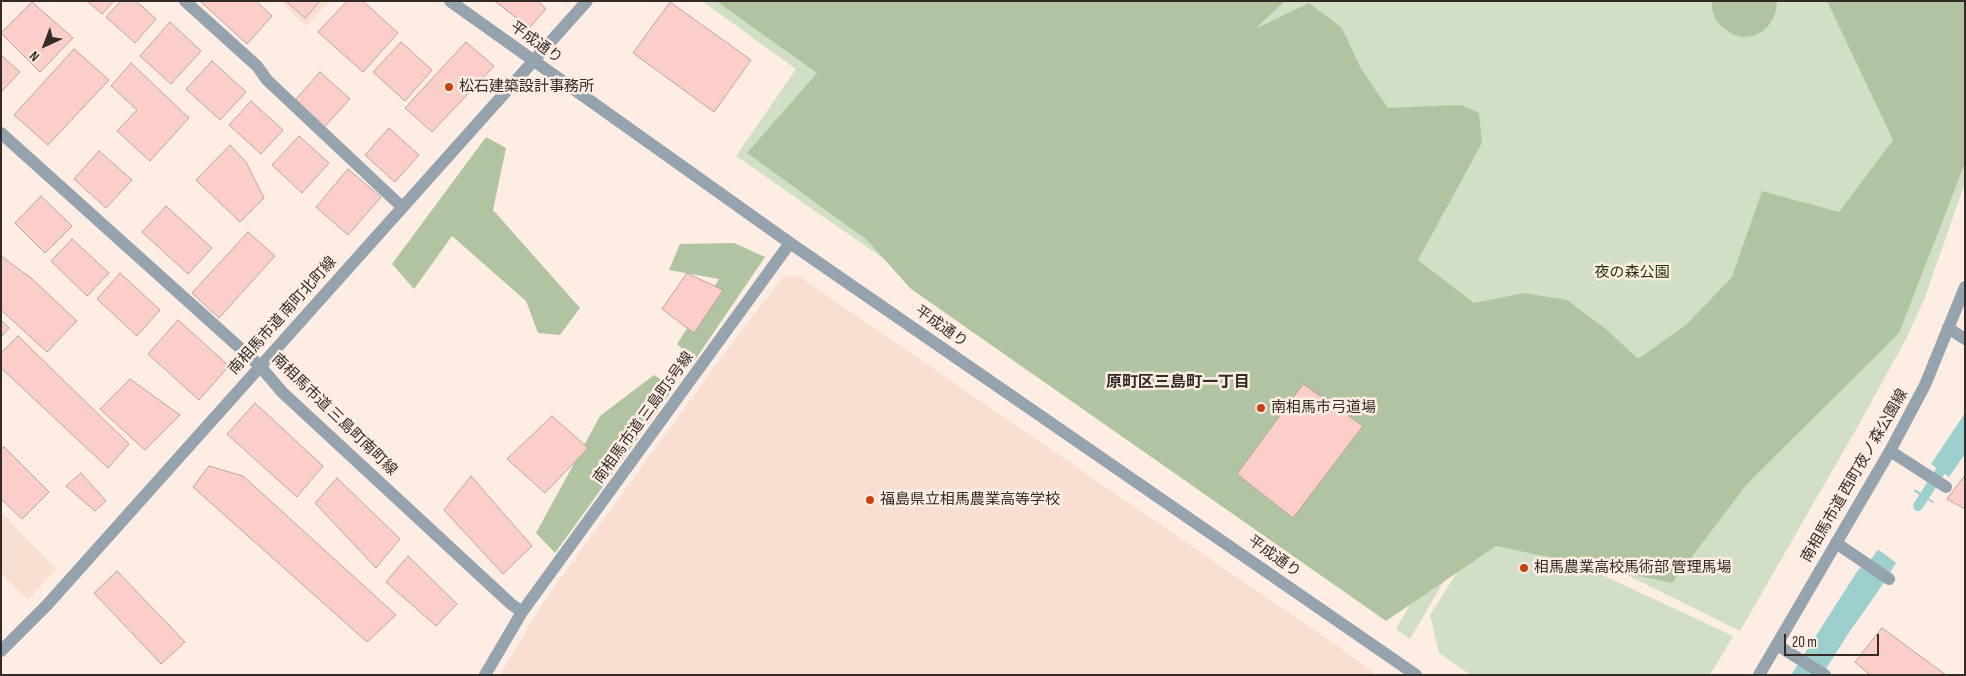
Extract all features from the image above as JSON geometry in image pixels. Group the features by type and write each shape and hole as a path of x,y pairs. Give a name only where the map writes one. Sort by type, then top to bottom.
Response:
{"street":[{"path":"185,1 257,66 267,80 402,207"},
{"name":"平成通り","path":"450,1 790,243 1416,675"},
{"name":"南相馬市道 南町北町線","path":"1,651 47,605 587,1"},
{"name":"南相馬市道 三島町南町線","path":"1,133 260,366 289,398 511,604 522,612"},
{"name":"南相馬市道 三島町5号線","path":"522,612 790,243"},
{"name":"南相馬市道 西町夜ノ森公園線","path":"1759,675 1890,451 1925,385 1965,287"},
{"path":"1948,328 1965,339"},
{"path":"1890,451 1946,487"},
{"path":"1836,543 1889,580"},
{"path":"485,675 522,612"},
{"path":"1777,645 1825,675"}],"shaded area":[{"path":"280,1 330,1 306,26"},
{"name":"福島県立相馬農業高等学校","path":"797,275 1359,661 1376,675 500,675 544,601 732,343 782,278"},
{"path":"1,512 56,569 28,600 1,573"}],"green space":[{"name":"夜の森公園","path":"702,1 1965,1 1965,183 1925,297 1907,337 1740,631 1488,506 1410,639 1396,629 1466,506 900,270 736,156 796,69"},
{"name":"夜の森公園","path":"716,1 1285,1 1255,29 1309,3 1342,28 1361,69 1388,108 1461,105 1479,113 1482,143 1418,260 1474,303 1524,293 1567,300 1607,330 1638,359 1686,325 1732,277 1762,191 1839,212 1893,140 1827,1 1965,1 1965,163 1899,333 1747,484 1672,583 1496,546 1386,621 911,289 867,240 747,153 817,73"},
{"path":"1712,1 1776,1 1777,4 1770,24 1763,31 1753,36 1742,37 1732,34 1716,20 1712,10"},
{"path":"486,137 506,148 493,210 580,308 560,335 538,333 526,301 452,236 414,289 392,264"},
{"path":"734,243 765,257 695,360 677,344 719,279 669,270 680,244"},
{"path":"654,375 674,388 555,553 536,533 600,416"},
{"name":"相馬農業高校馬術部 管理馬場","path":"1489,522 1733,636 1710,675 1471,675 1439,653 1430,615"}],"water":[{"path":"1965,413 1965,454 1949,477 1931,464"},
{"path":"1915,489 1934,502 1881,587 1822,675 1791,675 1858,570 1872,558 1896,523"}],"pier":[{"path":"1912,490 1936,505 1898,564 1876,548 1894,522"}],"building":[{"path":"87,1 114,1 102,14"},
{"path":"121,1 136,1 156,19 135,43 106,17"},
{"path":"200,1 256,1 272,16 247,44"},
{"path":"286,1 320,1 305,18"},
{"path":"347,1 363,1 398,33 363,72 318,32"},
{"path":"495,1 538,1 546,9 529,28"},
{"path":"32,2 73,38 40,72 1,33"},
{"path":"670,2 751,60 714,112 633,53"},
{"path":"170,22 201,51 171,84 140,56"},
{"path":"401,42 432,70 405,101 373,72"},
{"name":"松石建築設計事務所","path":"466,42 494,66 432,132 405,108"},
{"path":"74,49 109,80 48,145 14,115"},
{"path":"1,55 20,72 1,92"},
{"path":"212,61 246,92 220,120 186,89"},
{"path":"131,63 189,118 150,161 117,131 137,110 111,86"},
{"path":"320,72 350,99 324,127 295,100"},
{"path":"251,101 283,130 261,154 229,125"},
{"path":"389,128 419,155 395,182 365,155"},
{"path":"299,136 329,163 302,193 272,165"},
{"path":"230,145 246,162 264,198 240,222 196,180"},
{"path":"99,151 132,180 106,208 74,179"},
{"path":"348,169 381,197 348,235 316,207"},
{"path":"41,196 72,226 45,253 15,223"},
{"path":"166,206 212,248 188,274 142,232"},
{"path":"248,232 275,256 219,318 192,293"},
{"path":"72,239 109,273 87,296 51,261"},
{"path":"1,256 31,278 77,321 47,352 1,310"},
{"path":"120,273 160,310 137,336 97,299"},
{"path":"687,273 723,290 694,333 662,309"},
{"path":"1,320 9,328 1,337"},
{"path":"178,320 229,366 199,400 148,354"},
{"path":"18,336 129,444 108,468 1,368 1,353"},
{"path":"130,379 180,415 145,450 100,409"},
{"path":"1303,384 1363,426 1293,518 1237,474"},
{"path":"255,403 323,466 297,497 227,434"},
{"path":"552,416 588,448 545,493 507,459"},
{"path":"4,447 49,492 22,519 1,499 1,449"},
{"path":"209,466 243,476 396,615 367,642 193,487"},
{"path":"81,473 106,501 95,511 66,486"},
{"path":"1965,475 1965,509 1947,499"},
{"path":"471,476 532,546 503,574 444,510"},
{"path":"337,478 400,539 376,568 315,503"},
{"path":"408,556 457,604 436,626 386,582"},
{"path":"117,571 185,642 161,664 94,593"},
{"path":"1882,628 1946,675 1870,675 1855,662"}],"waterway":[{"path":"1918,506 1947,461"}],"place":[{"name":"松石建築設計事務所","path":"449,87"},
{"name":"南相馬市弓道場","path":"1261,408"},
{"name":"福島県立相馬農業高等学校","path":"870,500"},
{"name":"相馬農業高校馬術部 管理馬場","path":"1524,568"}],"district":[{"name":"原町区三島町一丁目","path":"1178,383"}]}
